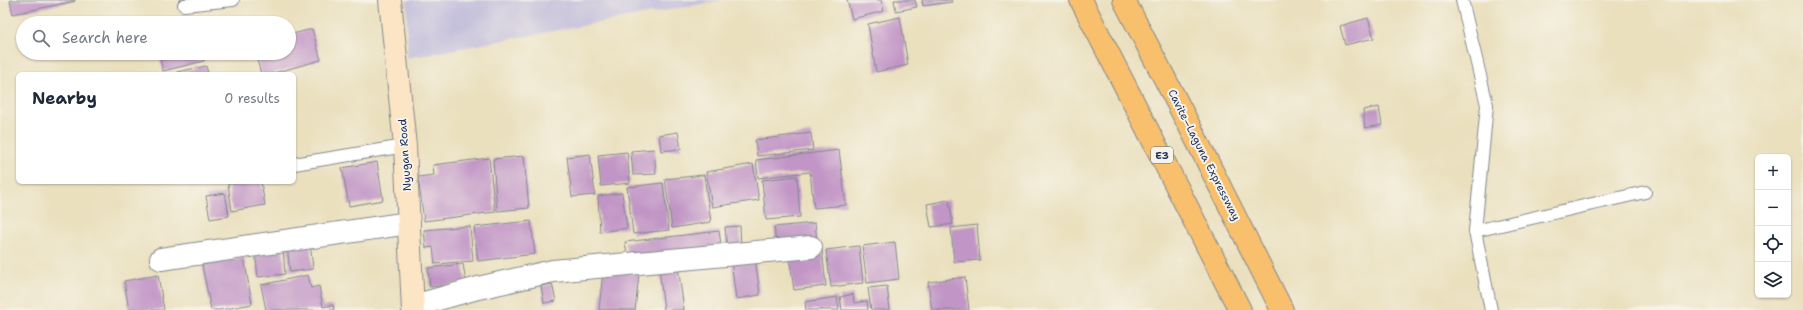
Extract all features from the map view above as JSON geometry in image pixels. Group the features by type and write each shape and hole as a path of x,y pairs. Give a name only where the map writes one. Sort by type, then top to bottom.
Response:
{"highway":[{"name":"E3","path":"1081,0 1240,310"},
{"name":"Cavite–Laguna Expressway","path":"1124,0 1282,310"}],"main road":[{"name":"Nyugan Road","path":"390,0 405,146 413,308"}],"street":[{"path":"161,260 410,223"},
{"path":"413,308 478,288 553,271 811,247"}],"lane":[{"path":"184,4 233,0"},
{"path":"1462,0 1487,105 1475,230 1491,310"},
{"path":"296,164 405,146"},
{"path":"1475,230 1645,192"}],"shaded area":[{"path":"407,0 723,0 407,58"}],"building":[{"path":"10,0 75,0 75,1 13,14"},
{"path":"847,0 881,0 884,11 852,19"},
{"path":"894,0 915,0 917,7 896,11"},
{"path":"922,0 951,0 952,2 923,6"},
{"path":"900,17 908,65 876,72 868,24"},
{"path":"1368,18 1374,38 1345,45 1340,26"},
{"path":"312,29 321,60 277,72 260,72 257,60 296,60 296,33"},
{"path":"160,60 204,60 204,61 163,71"},
{"path":"206,66 208,72 177,72"},
{"path":"1379,107 1382,125 1365,128 1363,110"},
{"path":"678,132 681,149 661,151 659,135"},
{"path":"811,133 813,150 757,156 755,140"},
{"path":"654,149 656,174 633,175 631,151"},
{"path":"839,150 846,205 814,208 810,172 758,178 756,160"},
{"path":"627,152 630,183 601,186 598,155"},
{"path":"590,154 595,195 572,197 567,157"},
{"path":"524,156 529,208 497,211 493,159"},
{"path":"489,158 495,212 424,221 418,177 434,175 433,165"},
{"path":"377,162 383,200 349,206 342,168"},
{"path":"753,164 759,200 712,207 706,172"},
{"path":"704,175 711,222 672,228 665,179"},
{"path":"797,176 800,217 766,220 762,180"},
{"path":"663,183 669,230 633,234 627,187"},
{"path":"228,184 261,184 265,205 232,211"},
{"path":"225,193 229,216 210,219 206,196"},
{"path":"622,193 627,228 600,232 598,196"},
{"path":"949,200 953,224 931,227 927,204"},
{"path":"531,221 535,254 478,261 474,227"},
{"path":"815,223 817,241 776,245 774,227"},
{"path":"977,225 980,260 954,262 951,228"},
{"path":"470,226 473,261 435,264 433,247 426,248 424,230"},
{"path":"740,226 741,248 727,249 725,227"},
{"path":"719,231 722,251 628,261 625,242"},
{"path":"310,242 313,269 290,272 287,245"},
{"path":"895,242 899,279 867,283 862,246"},
{"path":"859,246 863,283 831,287 826,250"},
{"path":"283,248 285,274 258,277 255,251"},
{"path":"822,249 826,286 794,290 789,254"},
{"path":"244,257 252,304 220,310 211,310 202,265"},
{"path":"755,257 760,295 736,299 731,260"},
{"path":"463,264 466,283 430,287 428,268"},
{"path":"678,266 684,310 664,310 659,268"},
{"path":"603,272 639,274 635,310 599,310"},
{"path":"158,275 164,310 129,310 124,281"},
{"path":"308,275 311,288 319,286 323,307 333,305 334,310 266,310 261,285"},
{"path":"965,277 969,310 932,310 928,282"},
{"path":"552,284 556,301 544,303 541,286"},
{"path":"887,286 890,310 871,310 868,288"},
{"path":"853,294 854,303 867,301 868,310 842,310 840,297"},
{"path":"837,297 839,310 806,310 805,302"}]}
